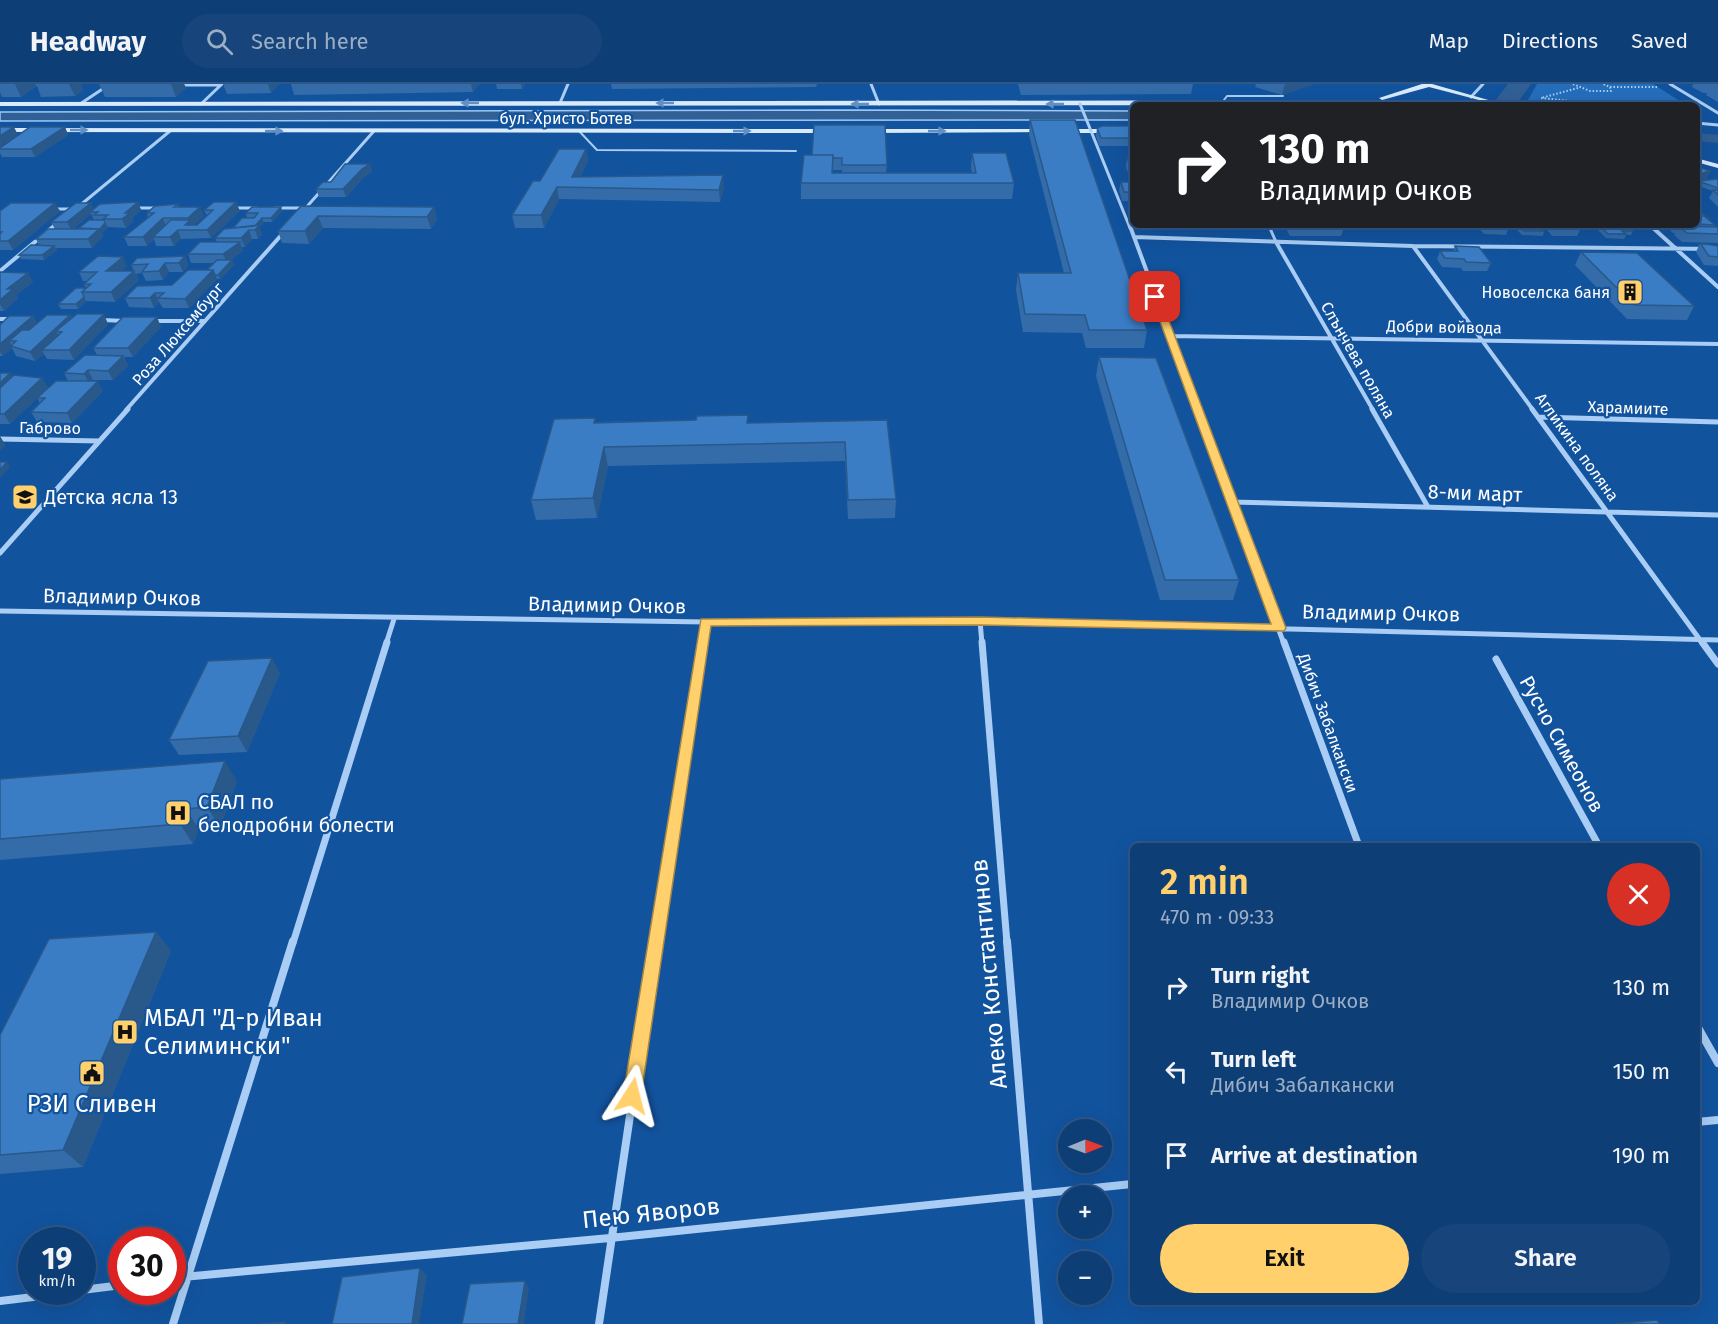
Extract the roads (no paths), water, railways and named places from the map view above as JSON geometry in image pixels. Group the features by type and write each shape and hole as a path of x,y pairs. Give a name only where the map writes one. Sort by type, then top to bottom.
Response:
{"main road":[{"path":"1364,102 1428,85 1491,102"},
{"name":"бул. Христо Ботев","path":"1364,102 1491,102"},
{"name":"бул. Христо Ботев","path":"0,104 1130,104"},
{"name":"бул. Христо Ботев","path":"0,130 841,131"},
{"path":"865,131 1130,131"},
{"path":"1700,161 1718,166"}],"street":[{"path":"176,85 222,84"},
{"path":"201,104 222,84"},
{"path":"560,103 568,84"},
{"path":"871,84 879,104"},
{"path":"1471,97 1483,84"},
{"path":"1670,84 1700,102"},
{"path":"81,104 109,85 119,86"},
{"path":"1700,102 1718,113"},
{"name":"Дибич Забалкански","path":"1080,104 1130,227"},
{"path":"1700,123 1718,125"},
{"path":"67,216 170,130"},
{"path":"298,217 374,131"},
{"path":"122,208 167,208"},
{"path":"225,208 259,208"},
{"path":"271,208 305,208"},
{"path":"43,209 87,209"},
{"path":"0,271 59,222"},
{"name":"Роза Люксембург","path":"0,553 290,225"},
{"name":"Дибич Забалкански","path":"1130,228 1358,843"},
{"path":"1653,228 1718,287"},
{"path":"1134,237 1413,246 1718,249"},
{"name":"Слънчева поляна","path":"1276,242 1428,507"},
{"name":"Агликина поляна","path":"1413,246 1718,664"},
{"path":"0,319 23,319"},
{"path":"91,320 137,321"},
{"path":"148,321 205,321"},
{"name":"Добри войвода","path":"1170,336 1718,344"},
{"name":"Харамиите","path":"1538,417 1718,422"},
{"name":"Габрово","path":"0,439 99,441"},
{"name":"8-ми март","path":"1232,502 1718,515"},
{"name":"Владимир Очков","path":"0,611 394,619 706,622 980,621 1718,640"},
{"path":"173,1324 394,619"},
{"name":"Алеко Константинов","path":"980,621 1039,1324"},
{"path":"599,1324 610,1238 706,622"},
{"name":"Русчо Симеонов","path":"1496,659 1597,843"},
{"path":"1700,1031 1718,1063"},
{"path":"1700,1122 1718,1120"},
{"name":"Пею Яворов","path":"188,1276 610,1238 1130,1184"},
{"path":"0,1301 18,1299"}],"lane":[{"path":"1222,102 1227,96 1283,96"},
{"path":"579,131 597,150 796,151"},
{"name":"Слънчева поляна","path":"1269,228 1276,242"}],"waterway":[{"path":"1506,102 1520,84"},
{"path":"1700,137 1718,139"}],"place":[{"name":"Новоселска баня","path":"1630,292"},
{"name":"Детска ясла 13","path":"25,497"},
{"name":"СБАЛ по белодробни болести","path":"178,813"},
{"name":"МБАЛ \"Д-р Иван Селимински\"","path":"125,1032"},
{"name":"РЗИ Сливен","path":"92,1073"}]}
